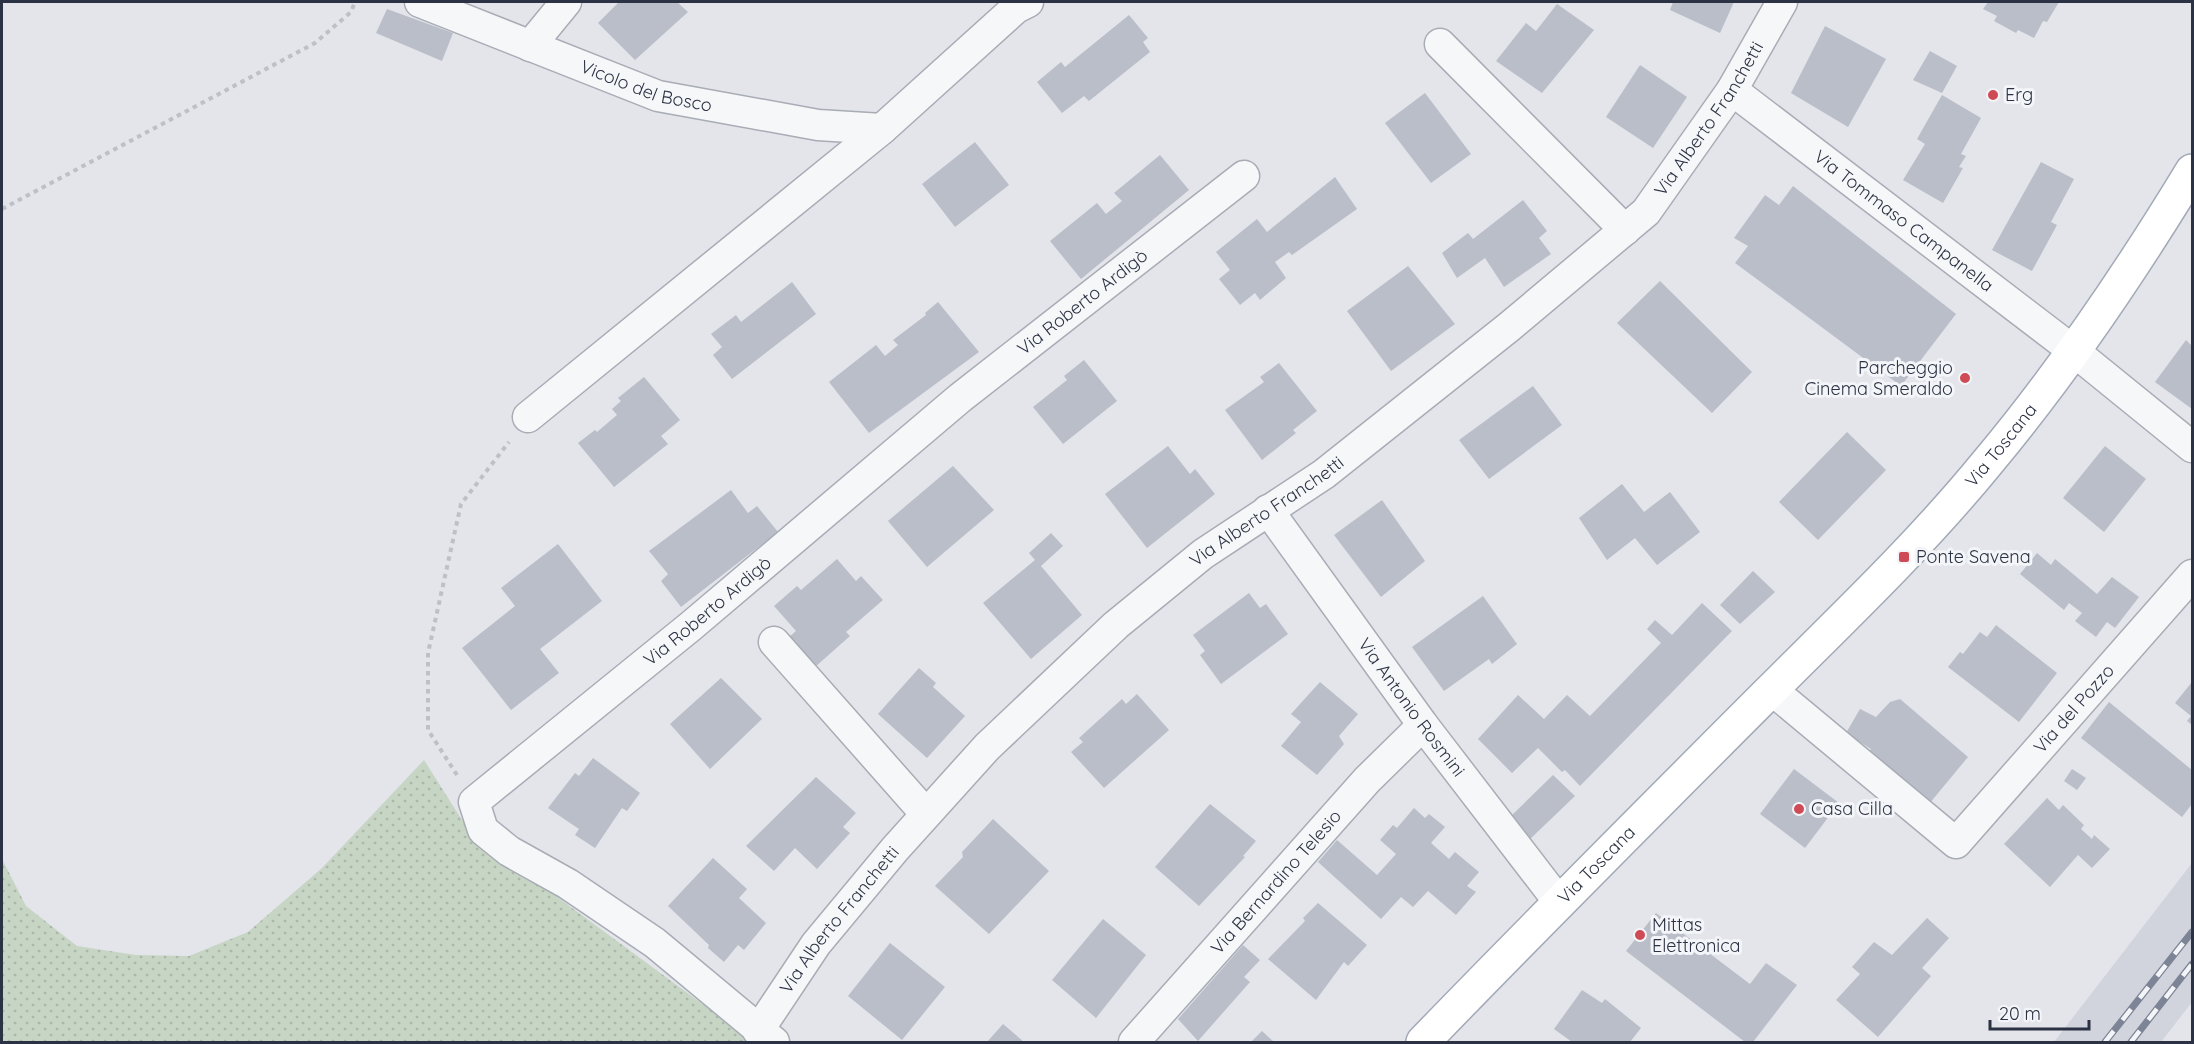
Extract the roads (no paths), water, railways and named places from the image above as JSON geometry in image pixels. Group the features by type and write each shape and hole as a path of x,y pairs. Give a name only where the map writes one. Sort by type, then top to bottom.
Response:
{"main road":[{"name":"Via Toscana","path":"1423,1042 1559,902 1904,557 1986,465 2075,352 2148,244 2193,171"}],"street":[{"name":"Vicolo del Bosco","path":"420,2 658,96 818,125 882,129"},
{"path":"530,46 566,2"},
{"path":"528,417 882,129 1016,8 1028,2"},
{"name":"Via Alberto Franchetti","path":"766,1037 816,944 926,814 987,747 1116,625 1203,554 1324,474 1509,327 1646,212 1732,90 1782,2"},
{"path":"1440,44 1625,230"},
{"name":"Via Tommaso Campanella","path":"1732,90 2075,352"},
{"name":"Via Roberto Ardigò","path":"766,1037 655,943 568,884 500,844 483,830 474,801 691,626 960,398 1244,176"},
{"path":"2075,352 2193,447"},
{"name":"Via Antonio Rosmini","path":"1268,510 1423,725 1559,902"},
{"name":"Via del Pozzo","path":"1772,690 1956,843 2193,575"},
{"path":"774,642 926,814"},
{"name":"Via Bernardino Telesio","path":"1134,1042 1367,780 1423,725"}],"railway":[{"path":"2105,1042 2192,932"},
{"path":"2131,1042 2192,964"}],"place":[{"name":"Erg","path":"1993,95"},
{"name":"Parcheggio Cinema Smeraldo","path":"1965,378"},
{"name":"Ponte Savena","path":"1904,557"},
{"name":"Casa Cilla","path":"1799,809"},
{"name":"Mittas Elettronica","path":"1640,935"}]}
